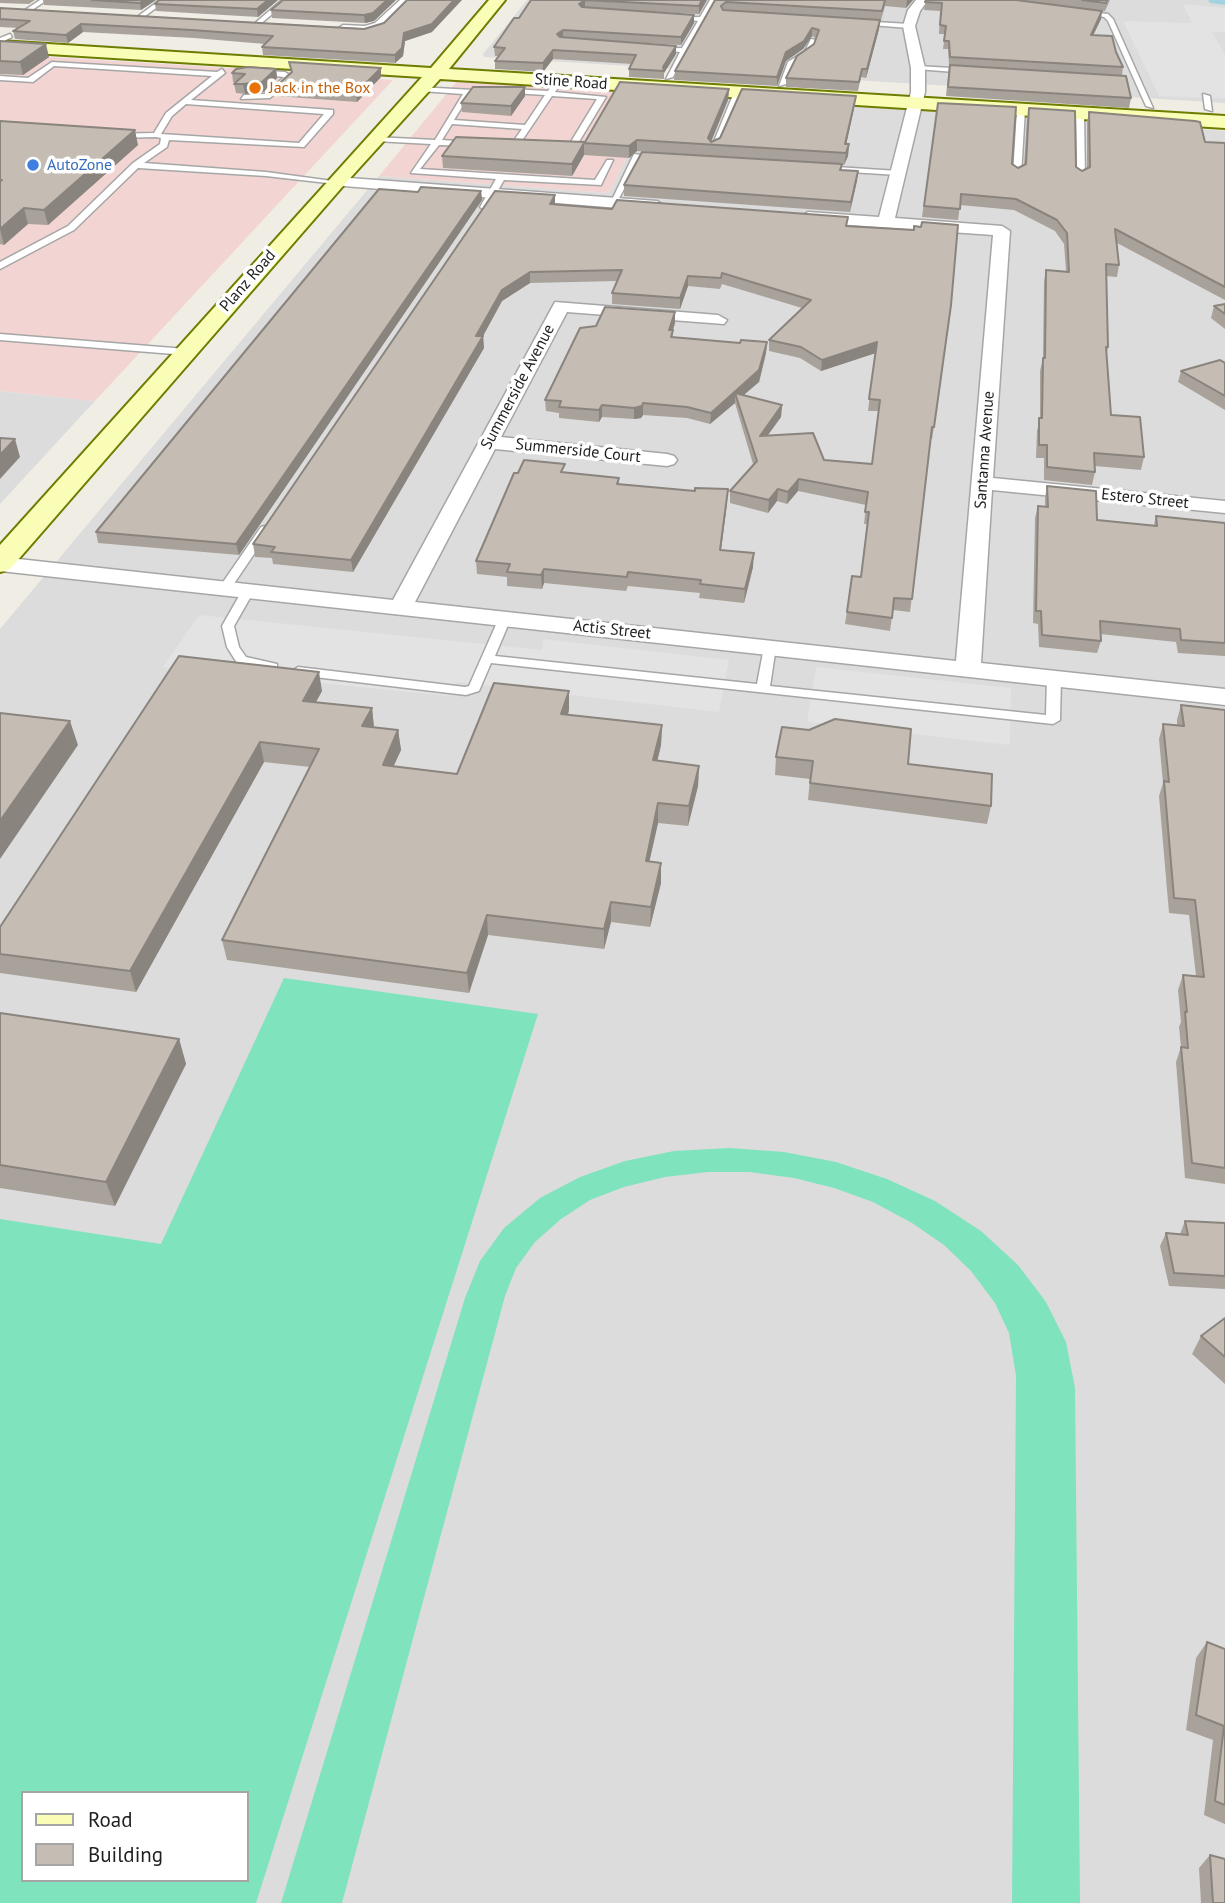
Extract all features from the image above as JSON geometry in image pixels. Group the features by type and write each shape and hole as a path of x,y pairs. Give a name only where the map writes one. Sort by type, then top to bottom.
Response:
{"main road":[{"name":"Planz Road","path":"0,563 336,182 434,75 496,0"},
{"name":"Stine Road","path":"2,39 434,75 514,88 738,92 1150,106 1213,105"},
{"name":"Stine Road","path":"2,39 227,72 669,77 782,84 1021,110 1225,122"}],"street":[{"path":"324,28 365,30 379,26 407,0"},
{"path":"790,215 886,222 917,98 918,68 909,26 914,10 922,0"},
{"path":"20,10 55,13"},
{"path":"125,17 165,19"},
{"path":"336,182 667,206"},
{"name":"Santanna Avenue","path":"886,222 1002,231 968,669"},
{"name":"Summerside Avenue","path":"401,607 561,306 718,320"},
{"name":"Summerside Court","path":"489,442 667,460"},
{"name":"Estero Street","path":"982,484 1225,507"},
{"name":"Actis Street","path":"0,563 1225,697"}],"lane":[{"path":"20,10 44,0"},
{"path":"139,18 164,0"},
{"path":"256,25 286,0"},
{"path":"669,77 713,0"},
{"path":"1068,9 1106,15 1111,20 1150,106"},
{"path":"663,17 702,19"},
{"path":"856,23 909,26"},
{"path":"782,84 791,62 808,52 813,40"},
{"path":"644,48 684,50"},
{"path":"0,78 30,80 52,64 267,72 285,74 288,77 267,96 195,94"},
{"path":"918,68 973,71"},
{"path":"0,266 71,228 136,165 164,145 161,136 169,115 227,72"},
{"path":"434,75 468,92 494,94"},
{"path":"1124,80 1138,81"},
{"path":"514,146 554,87 602,96 571,148 544,146"},
{"path":"468,92 437,142 414,171 598,183 610,162"},
{"path":"713,149 738,92"},
{"path":"107,136 161,136 301,145 330,112 185,102"},
{"path":"1017,174 1021,110"},
{"path":"1080,114 1081,178"},
{"path":"449,122 528,127"},
{"path":"375,139 475,144"},
{"path":"488,145 530,145"},
{"path":"613,202 636,156 664,158"},
{"path":"136,165 336,182"},
{"path":"816,168 898,173"},
{"path":"478,216 501,177"},
{"path":"0,337 186,352"},
{"path":"271,521 237,589 228,626 233,647 242,660 257,666 466,691 474,688 505,618"},
{"path":"763,690 770,647"},
{"path":"487,659 1053,720 1054,678"}],"shaded area":[{"path":"527,0 1225,0 1225,103 484,57 483,54"},
{"path":"1183,4 1225,8 1225,32 1212,32 1225,54 1225,98 1159,96 1123,21 1192,23"},
{"path":"0,54 393,80 95,401 0,391"},
{"path":"458,80 658,93 609,193 379,176"},
{"path":"658,93 1225,131 1225,1903 0,1903 0,629 379,176 609,193"},
{"path":"0,391 95,401 0,504"},
{"path":"199,615 542,650 543,639 729,660 719,712 456,682 449,696 163,667"},
{"path":"816,667 1011,688 1010,745 807,722"}],"green space":[{"path":"284,978 538,1014 256,1903 0,1903 0,1219 161,1244"},
{"path":"730,1148 784,1152 836,1162 887,1179 935,1201 981,1231 1018,1265 1046,1302 1066,1342 1075,1388 1080,1903 1012,1903 1016,1376 1009,1333 995,1303 971,1271 944,1245 912,1223 873,1202 794,1178 749,1172 708,1172 665,1177 624,1187 590,1200 561,1219 535,1242 516,1268 505,1296 342,1903 281,1903 465,1298 480,1261 504,1228 540,1198 580,1177 625,1161 674,1151"}],"building":[{"path":"92,0 144,0 140,3"},
{"path":"159,0 268,0 257,9 155,4"},
{"path":"283,0 387,0 373,13 364,15 271,10"},
{"path":"407,0 454,0 432,24 404,33 402,48 395,55 262,47 273,36 192,30 81,24 66,35 13,31 30,21 0,19 0,8 364,29 384,23"},
{"path":"531,0 585,0 579,4 582,7 694,15 681,37 563,30 557,34 560,37 676,46 663,67 664,71 629,69 636,55 553,50 543,63 495,61 505,48 494,47 514,18 519,18"},
{"path":"585,0 702,0 699,6"},
{"path":"715,0 885,0 882,11 726,2 721,6 723,10 880,20 867,69 862,69 859,82 786,78 797,56 814,44 819,30 812,28 804,41 786,52 777,77 675,71"},
{"path":"1016,0 1102,11 1091,35 1112,36 1123,67 950,57 949,41 944,41 946,26 940,25 942,3 925,2"},
{"path":"1082,0 1107,0 1106,3"},
{"path":"0,41 46,44 20,62 0,61"},
{"path":"289,62 381,68 356,93 275,87 292,72"},
{"path":"950,65 1126,76 1131,98 948,87"},
{"path":"236,69 276,69 262,82 234,84 245,74 232,73"},
{"path":"620,82 729,89 708,138 711,142 720,138 742,89 856,96 845,144 849,144 846,153 637,140 629,146 584,143 572,164 442,156 456,137 585,142"},
{"path":"473,87 525,87 511,106 461,103"},
{"path":"938,103 1016,107 1012,164 1018,168 1026,164 1029,108 1075,111 1076,167 1082,171 1090,167 1089,112 1200,122 1205,142 1225,143 1225,287 1115,229 1119,265 1106,264 1106,347 1111,415 1140,417 1144,457 1094,453 1095,472 1047,467 1047,445 1039,445 1045,358 1046,270 1069,272 1067,233 1057,220 1016,199 961,194 960,209 924,206"},
{"path":"0,121 135,130 44,210 24,208 0,229"},
{"path":"642,152 842,164 840,170 858,171 851,202 624,185"},
{"path":"421,187 481,191 236,544 96,532 379,189 418,192"},
{"path":"495,191 555,195 550,204 612,209 617,200 848,217 846,226 914,230 914,226 921,227 922,222 958,225 951,305 932,427 912,599 894,598 892,618 847,612 852,576 861,577 869,512 865,512 868,492 799,479 788,492 778,489 769,500 730,491 757,461 735,393 782,405 760,436 813,433 824,460 872,464 880,400 869,399 877,342 822,360 801,347 769,340 811,300 722,273 721,278 688,276 680,298 612,293 622,270 530,272 502,290 476,336 483,336 351,560 271,552 275,547 253,544"},
{"path":"1225,304 1225,314 1214,306"},
{"path":"605,307 675,312 669,330 673,330 671,337 740,343 741,340 767,342 759,370 711,413 687,407 643,403 642,406 634,408 602,405 599,410 559,407 561,401 545,400 580,328 596,326"},
{"path":"1220,360 1225,363 1225,396 1181,371"},
{"path":"0,438 15,439 0,455"},
{"path":"524,460 565,464 561,472 619,478 617,484 695,491 695,488 728,489 720,550 754,553 745,589 700,584 701,580 628,572 627,577 544,569 541,575 507,572 510,564 476,561 514,473 518,473"},
{"path":"1047,486 1096,491 1097,520 1157,526 1156,516 1225,523 1225,643 1181,640 1180,629 1100,621 1101,641 1042,635 1041,611 1036,611 1038,506 1048,507"},
{"path":"179,656 319,672 303,701 372,708 362,726 398,730 383,765 457,774 494,683 569,691 561,714 662,725 653,760 699,766 689,806 658,803 646,861 661,863 651,907 611,902 604,929 487,915 467,973 222,940 319,749 260,742 130,971 0,954 0,927"},
{"path":"1181,705 1225,710 1225,1168 1192,1163 1181,1047 1188,1048 1183,975 1204,977 1195,900 1174,898 1164,781 1169,782 1163,724 1184,726"},
{"path":"0,713 70,721 0,821"},
{"path":"835,719 911,729 908,764 992,774 991,806 810,783 813,761 776,757 782,727 809,730"},
{"path":"0,1013 179,1039 106,1182 0,1165"},
{"path":"1185,1221 1225,1223 1225,1276 1174,1273 1166,1233 1188,1235"},
{"path":"1225,1318 1225,1357 1201,1336"},
{"path":"1207,1642 1225,1649 1225,1805 1215,1801 1224,1726 1196,1715"},
{"path":"1210,1855 1225,1859 1225,1903 1213,1903"}],"waterway":[{"path":"1215,0 1225,1"}],"place":[{"name":"Jack in the Box","path":"255,88"},
{"name":"AutoZone","path":"33,165"}]}
